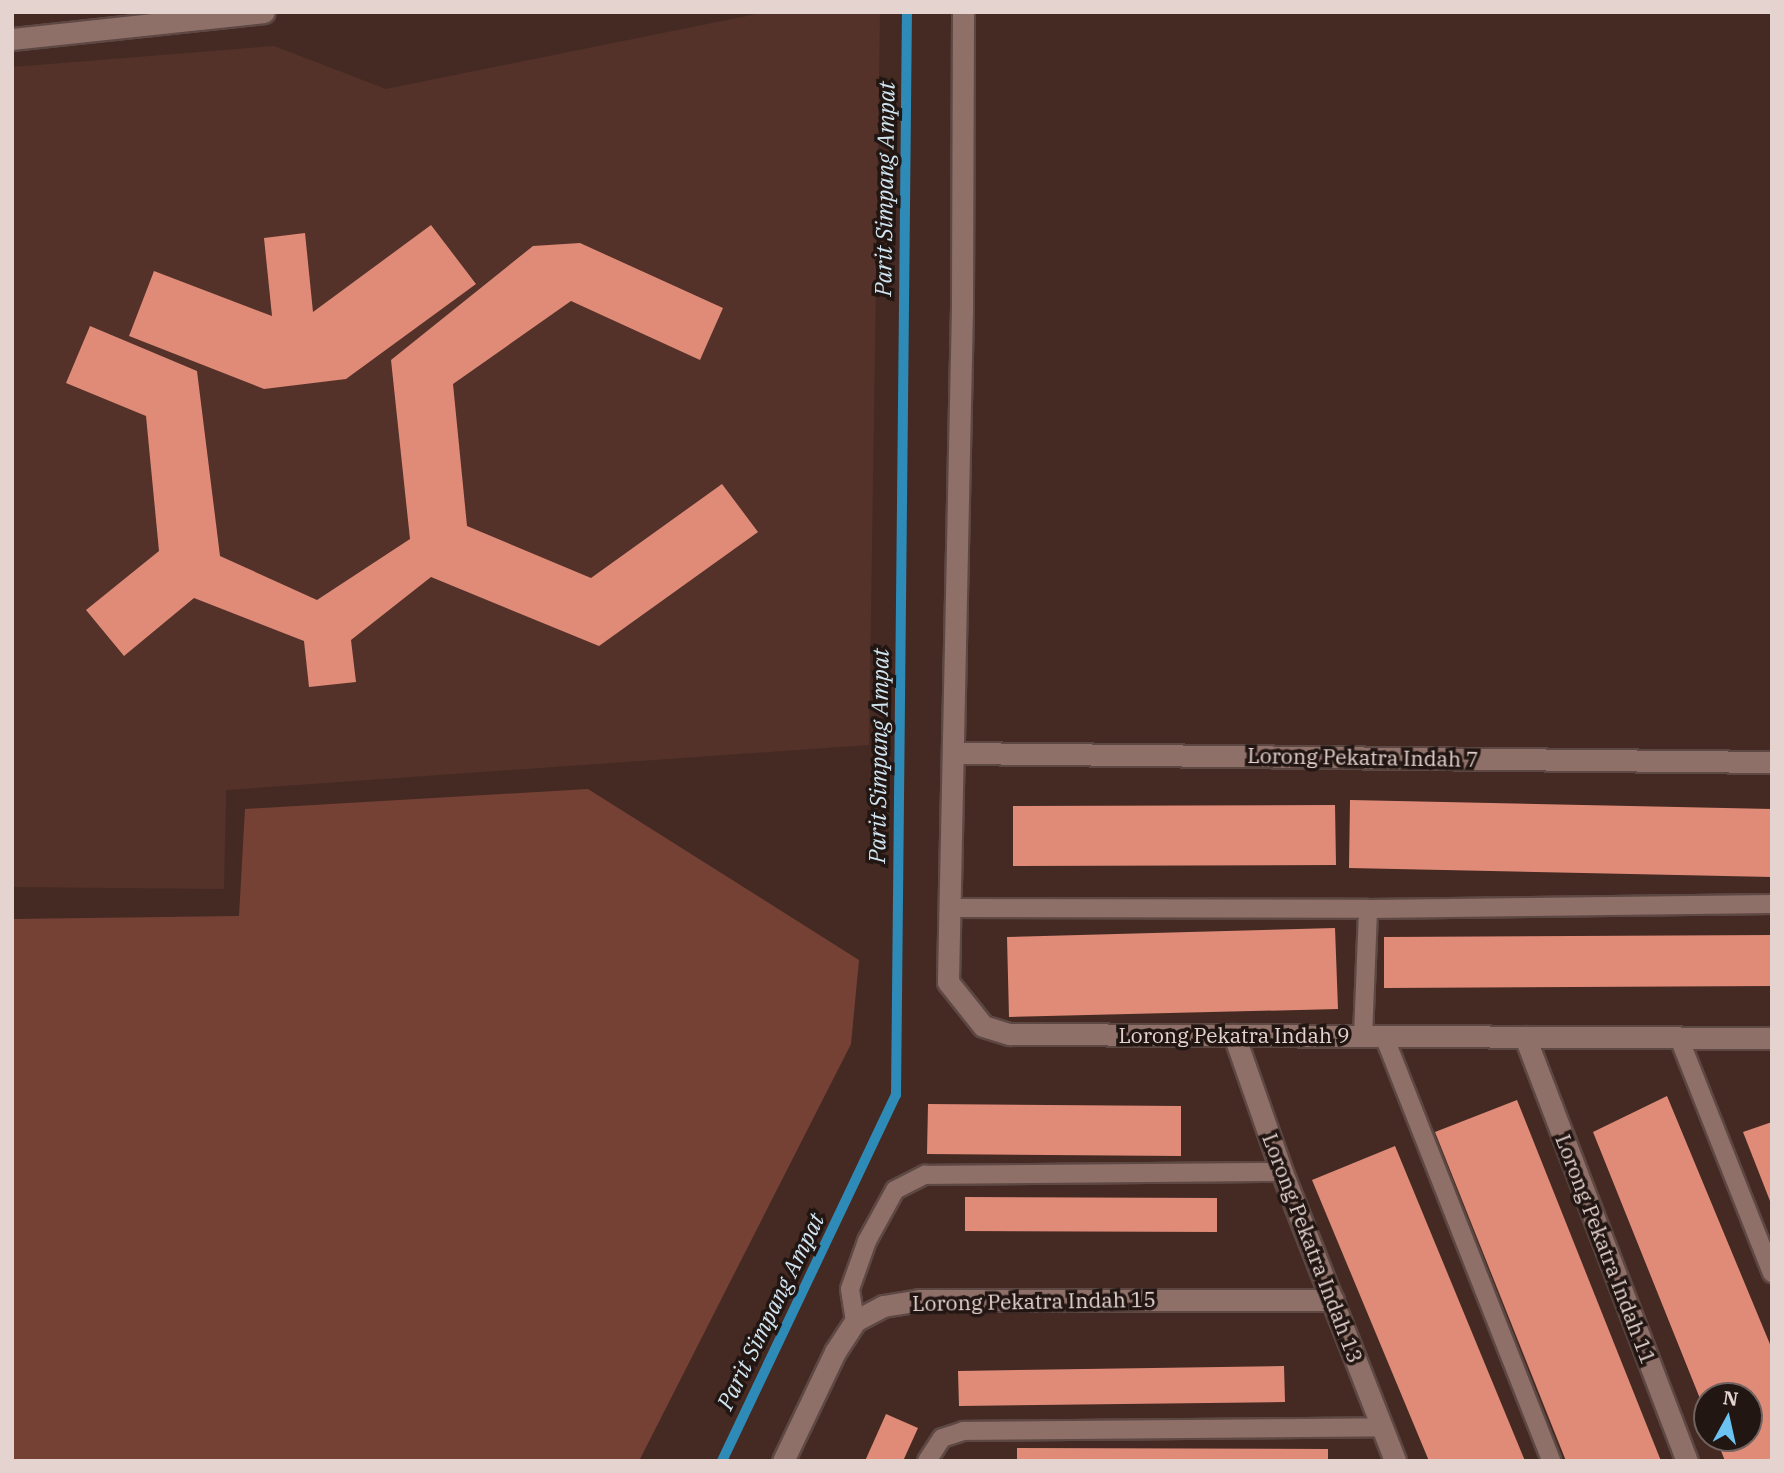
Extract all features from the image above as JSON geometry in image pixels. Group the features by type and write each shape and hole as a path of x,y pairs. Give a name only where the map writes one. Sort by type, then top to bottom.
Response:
{"street":[{"path":"12,39 264,12"},
{"name":"Lorong Pekatra Indah 9","path":"964,12 962,321 947,982 984,1026 1010,1034 1772,1038"},
{"name":"Lorong Pekatra Indah 7","path":"954,753 1772,762"},
{"name":"Lorong Pekatra Indah 13","path":"1234,1035 1282,1172 1395,1461"},
{"name":"Lorong Pekatra Indah 11","path":"1525,1037 1687,1461"},
{"name":"Lorong Pekatra Indah 15","path":"855,1321 883,1306 919,1300 1333,1300"},
{"path":"783,1461 835,1352 855,1321"}],"lane":[{"path":"950,908 1368,909 1772,904"},
{"path":"1368,909 1373,1036 1551,1461"},
{"path":"1679,1038 1772,1273"},
{"path":"855,1321 850,1289 867,1241 894,1190 925,1175 1282,1172"},
{"path":"927,1461 942,1438 963,1431 1381,1427"}],"shaded area":[{"path":"766,12 880,12 869,745 226,790 224,889 12,887 12,67 274,46 386,89"},
{"path":"588,789 859,960 851,1044 639,1461 12,1461 12,919 239,916 245,809"}],"building":[{"path":"431,225 476,284 346,379 264,389 129,336 154,271 272,316 264,238 305,233 313,312"},
{"path":"580,243 723,308 700,360 571,301 453,384 467,526 591,578 722,484 758,532 599,646 431,577 351,640 356,682 309,687 304,641 194,598 124,656 86,610 159,551 146,416 66,383 90,326 197,371 220,556 317,600 410,539 391,360 533,246"},
{"path":"1350,800 1772,809 1772,877 1349,868"},
{"path":"1335,805 1336,865 1013,866 1013,806"},
{"path":"1335,928 1338,1009 1009,1017 1007,937"},
{"path":"1772,935 1772,986 1384,988 1384,937"},
{"path":"1667,1096 1772,1349 1772,1461 1725,1461 1721,1452 1763,1452 1763,1382 1693,1382 1593,1132"},
{"path":"1517,1100 1661,1461 1566,1461 1435,1132"},
{"path":"928,1104 1181,1106 1181,1156 927,1154"},
{"path":"1772,1122 1772,1206 1743,1132"},
{"path":"1395,1146 1525,1461 1429,1461 1312,1180"},
{"path":"965,1197 1217,1198 1217,1232 965,1231"},
{"path":"1284,1366 1285,1402 959,1406 958,1371"},
{"path":"886,1414 918,1428 903,1461 865,1461"},
{"path":"1017,1448 1328,1449 1328,1461 1017,1461"}],"waterway":[{"name":"Parit Simpang Ampat","path":"722,1461 896,1095 907,12"}]}
